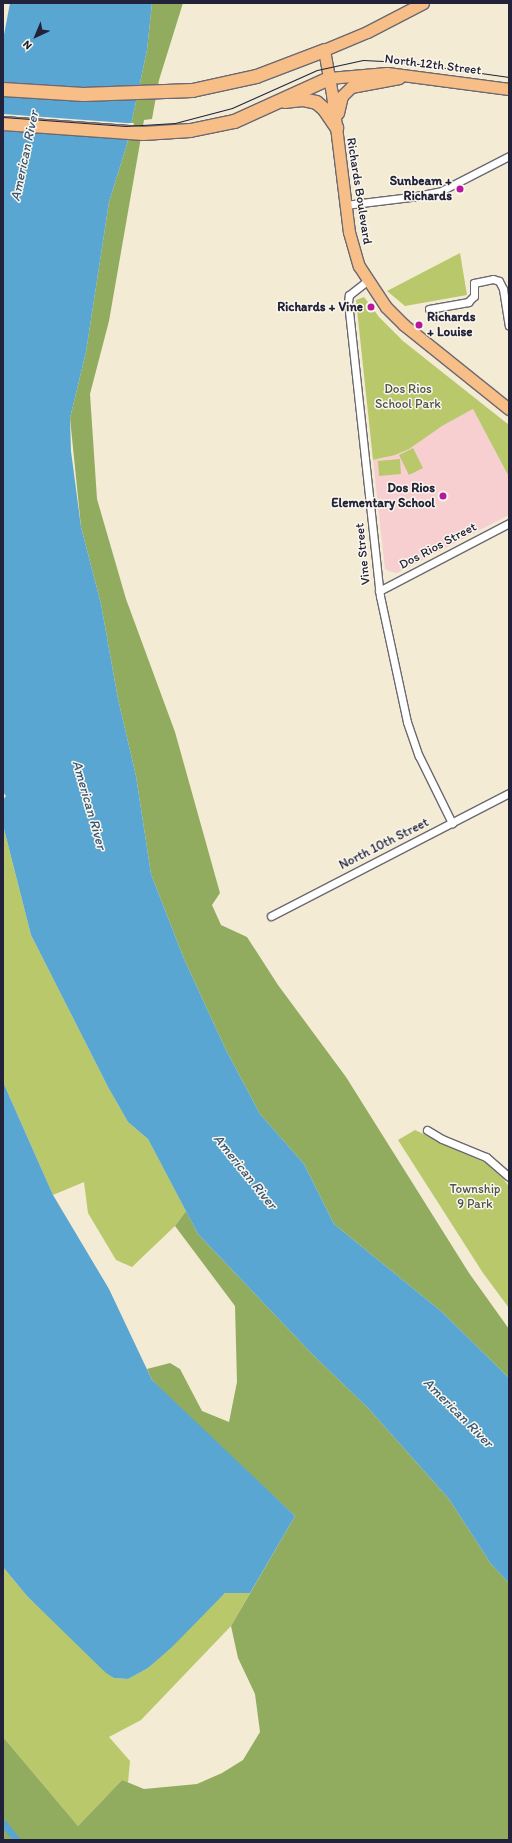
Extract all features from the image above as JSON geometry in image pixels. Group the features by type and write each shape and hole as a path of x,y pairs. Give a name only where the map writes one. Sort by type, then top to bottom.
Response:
{"highway":[{"path":"3,89 83,94 166,93 244,80 324,50"},
{"path":"3,123 143,133 190,130 222,124 324,80"},
{"path":"273,102 310,100 324,109 336,127"}],"main road":[{"path":"324,50 367,32 423,3"},
{"name":"Richards Boulevard","path":"324,50 324,80 336,127 351,242 367,281 399,321 509,409"},
{"name":"North 12th Street","path":"324,80 374,73 413,75 509,89"},
{"path":"336,127 340,100 348,89 413,75"}],"street":[{"path":"345,205 407,198 441,191 509,156"},
{"path":"429,309 468,302 474,296 474,283 493,279 499,281 507,304 509,326"},
{"name":"Vine Street","path":"367,281 349,295 348,302 379,591 407,722 420,756 452,823"},
{"name":"Dos Rios Street","path":"379,591 509,523"},
{"name":"North 10th Street","path":"271,916 509,793"},
{"path":"427,1130 442,1139 486,1157 509,1177"}],"shaded area":[{"name":"Dos Rios Elementary School","path":"473,409 509,477 509,515 397,573 385,569 373,460 384,458"}],"green space":[{"path":"152,3 183,3 159,80 152,119 144,120 109,321 90,394 97,499 126,599 175,732 220,893 212,905 221,925 247,937 278,985 346,1077 469,1273 509,1329 509,1378 442,1312 334,1224 304,1164 260,1114 226,1050 184,959 151,874 136,776 118,699 101,604 81,527 70,418 86,352 109,202 127,144 147,50"},
{"path":"460,253 467,295 405,306 387,291"},
{"name":"Dos Rios School Park","path":"364,297 379,317 403,341 509,425 509,477 473,409 442,426 409,449 395,455 373,460 356,300"},
{"path":"413,448 423,468 409,475 399,455"},
{"path":"400,459 401,474 379,476 378,461"},
{"path":"3,825 31,935 108,1087 128,1122 148,1139 186,1211 175,1226 132,1267 116,1260 88,1213 84,1182 53,1195 3,1082"},
{"name":"Township 9 Park","path":"415,1130 486,1163 503,1178 509,1187 509,1308 483,1273 398,1140"},
{"path":"186,1211 198,1234 313,1355 368,1408 449,1499 491,1564 509,1583 509,1840 3,1840 3,1737 78,1826 122,1780 144,1789 197,1784 222,1773 243,1760 260,1732 255,1694 238,1658 231,1626 295,1516 181,1410 152,1380 147,1369 170,1363 180,1369 202,1411 229,1422 237,1382 235,1306 175,1226"},
{"path":"3,1567 27,1596 114,1678 128,1679 148,1668 225,1593 250,1593 231,1626 141,1720 109,1737 130,1761 128,1783 122,1780 78,1826 3,1737"}],"water":[{"name":"American River","path":"10,3 152,3 147,50 127,144 109,202 86,352 70,418 71,451 81,527 101,604 118,699 136,776 151,874 184,959 226,1050 260,1114 304,1164 334,1224 442,1312 509,1378 509,1583 491,1564 449,1499 368,1408 313,1355 198,1234 148,1139 128,1122 108,1087 31,935 3,825 3,800 6,796 3,792 3,40"},
{"path":"3,1082 53,1195 109,1289 152,1380 295,1516 250,1593 225,1593 172,1647 148,1668 128,1679 114,1678 106,1673 27,1596 3,1567"}],"pier":[{"path":"3,114 134,123 130,140 3,130"}],"waterway":[{"path":"3,1823 17,1840"}],"tram line":[{"path":"3,117 126,126 175,123 232,108 317,70 363,60 403,62 509,77"}],"place":[{"name":"Sunbeam + Richards","path":"460,189"},
{"name":"Richards + Vine","path":"371,307"},
{"name":"Richards + Louise","path":"419,325"},
{"name":"Dos Rios Elementary School","path":"443,496"}]}
